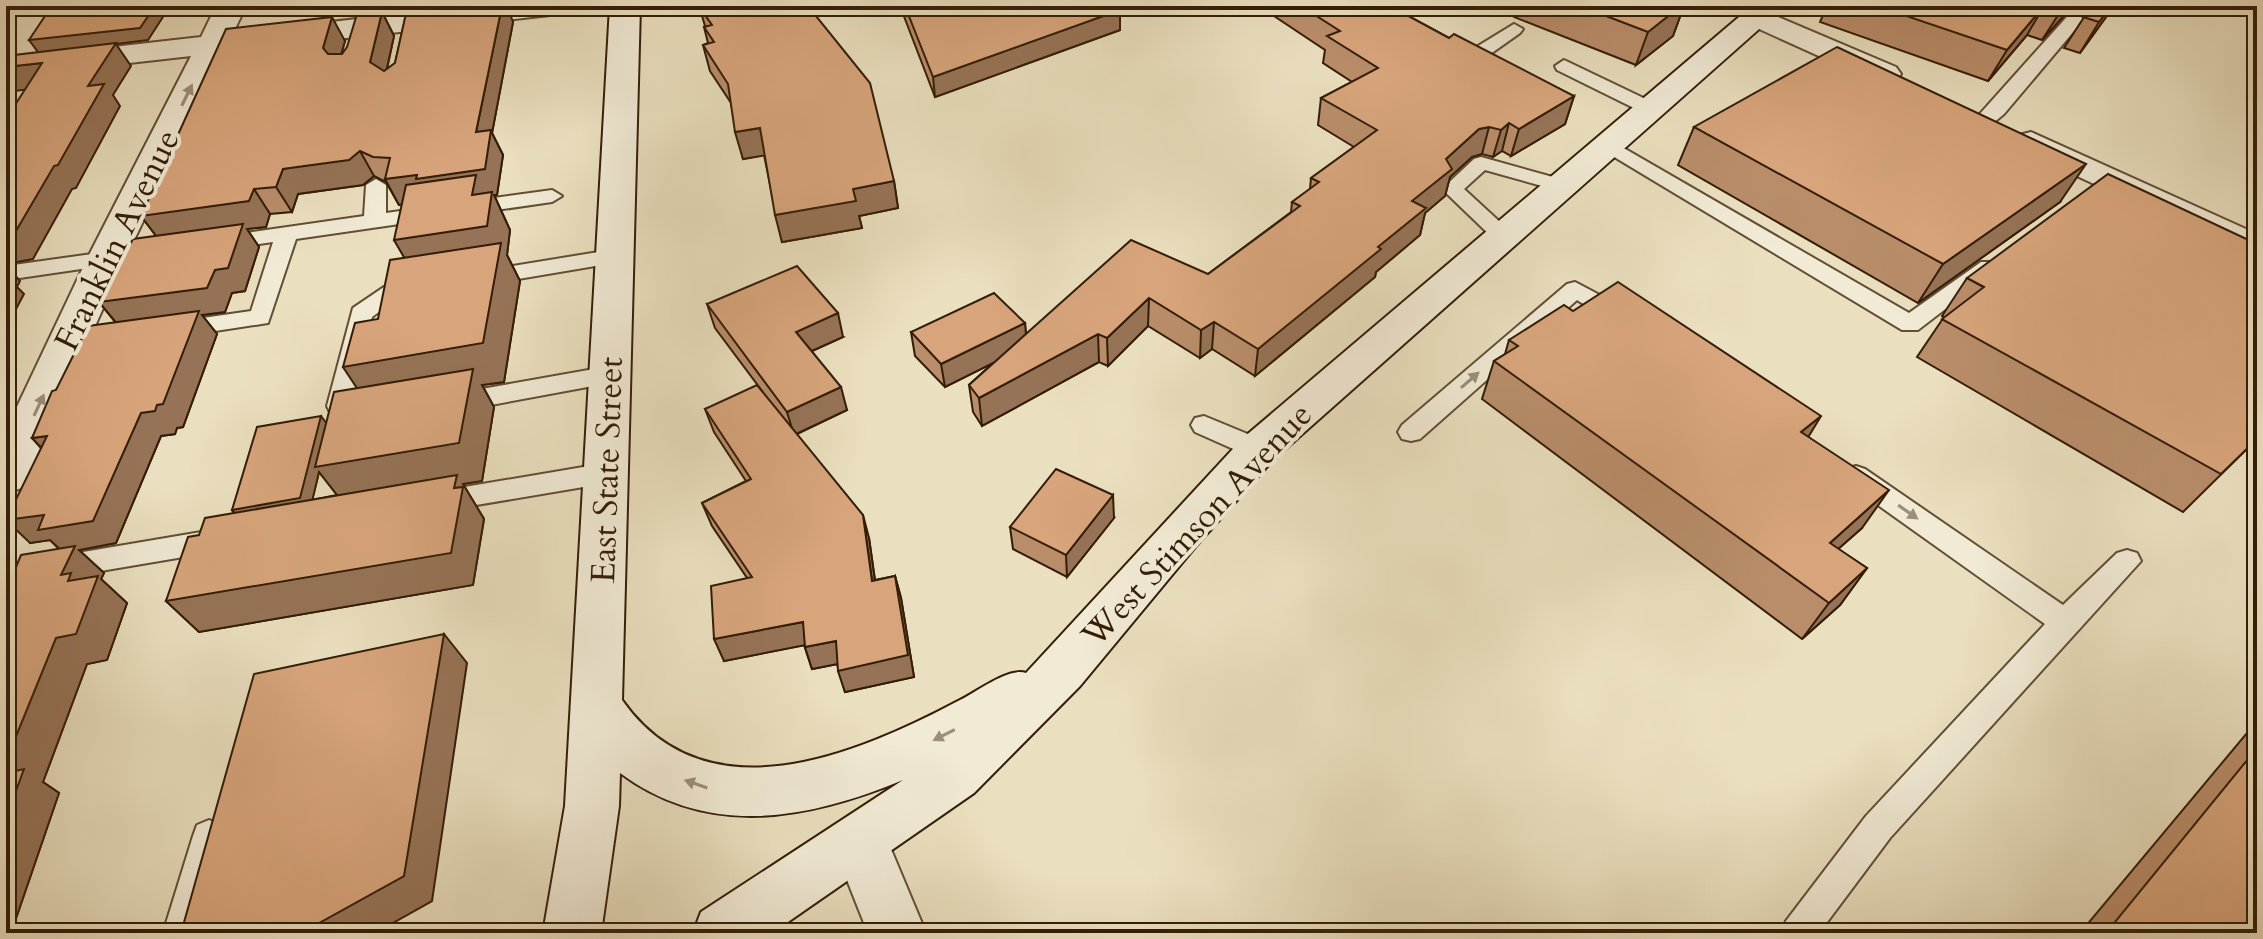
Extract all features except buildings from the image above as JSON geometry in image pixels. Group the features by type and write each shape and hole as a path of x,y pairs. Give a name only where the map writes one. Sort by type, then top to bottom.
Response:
{"main road":[{"name":"Franklin Avenue","path":"6,476 83,342 231,6"},
{"path":"6,68 212,44 406,35 550,6"},
{"name":"East State Street","path":"572,933 592,806 625,6"},
{"path":"1764,12 1915,88"},
{"name":"West Stimson Avenue","path":"722,933 955,776 1062,671 1180,533 1258,449 1560,185 1764,12"},
{"path":"1971,114 2098,188 2257,248"},
{"path":"596,704 614,734 655,768 719,792 755,794 819,784 897,759 1062,671"},
{"path":"860,842 897,933"}],"lane":[{"path":"1971,114 1997,110 2079,14"},
{"path":"1461,51 1514,29"},
{"path":"1564,66 1651,109"},
{"path":"1608,145 1910,324 2010,252"},
{"path":"1503,235 1452,189 1481,163 1560,185"},
{"path":"375,220 376,185"},
{"path":"198,246 552,196"},
{"path":"157,331 260,317 287,233"},
{"path":"6,273 122,256"},
{"path":"377,417 361,419 339,406 361,313 392,292 617,256"},
{"path":"1411,432 1575,289 1639,327"},
{"path":"423,408 611,375"},
{"path":"342,439 349,412"},
{"path":"1204,425 1258,449"},
{"path":"1835,462 2065,622"},
{"path":"414,506 607,473"},
{"path":"6,576 249,534"},
{"path":"1798,933 1878,827 2065,622 2127,561"},
{"path":"180,933 219,802"}]}
